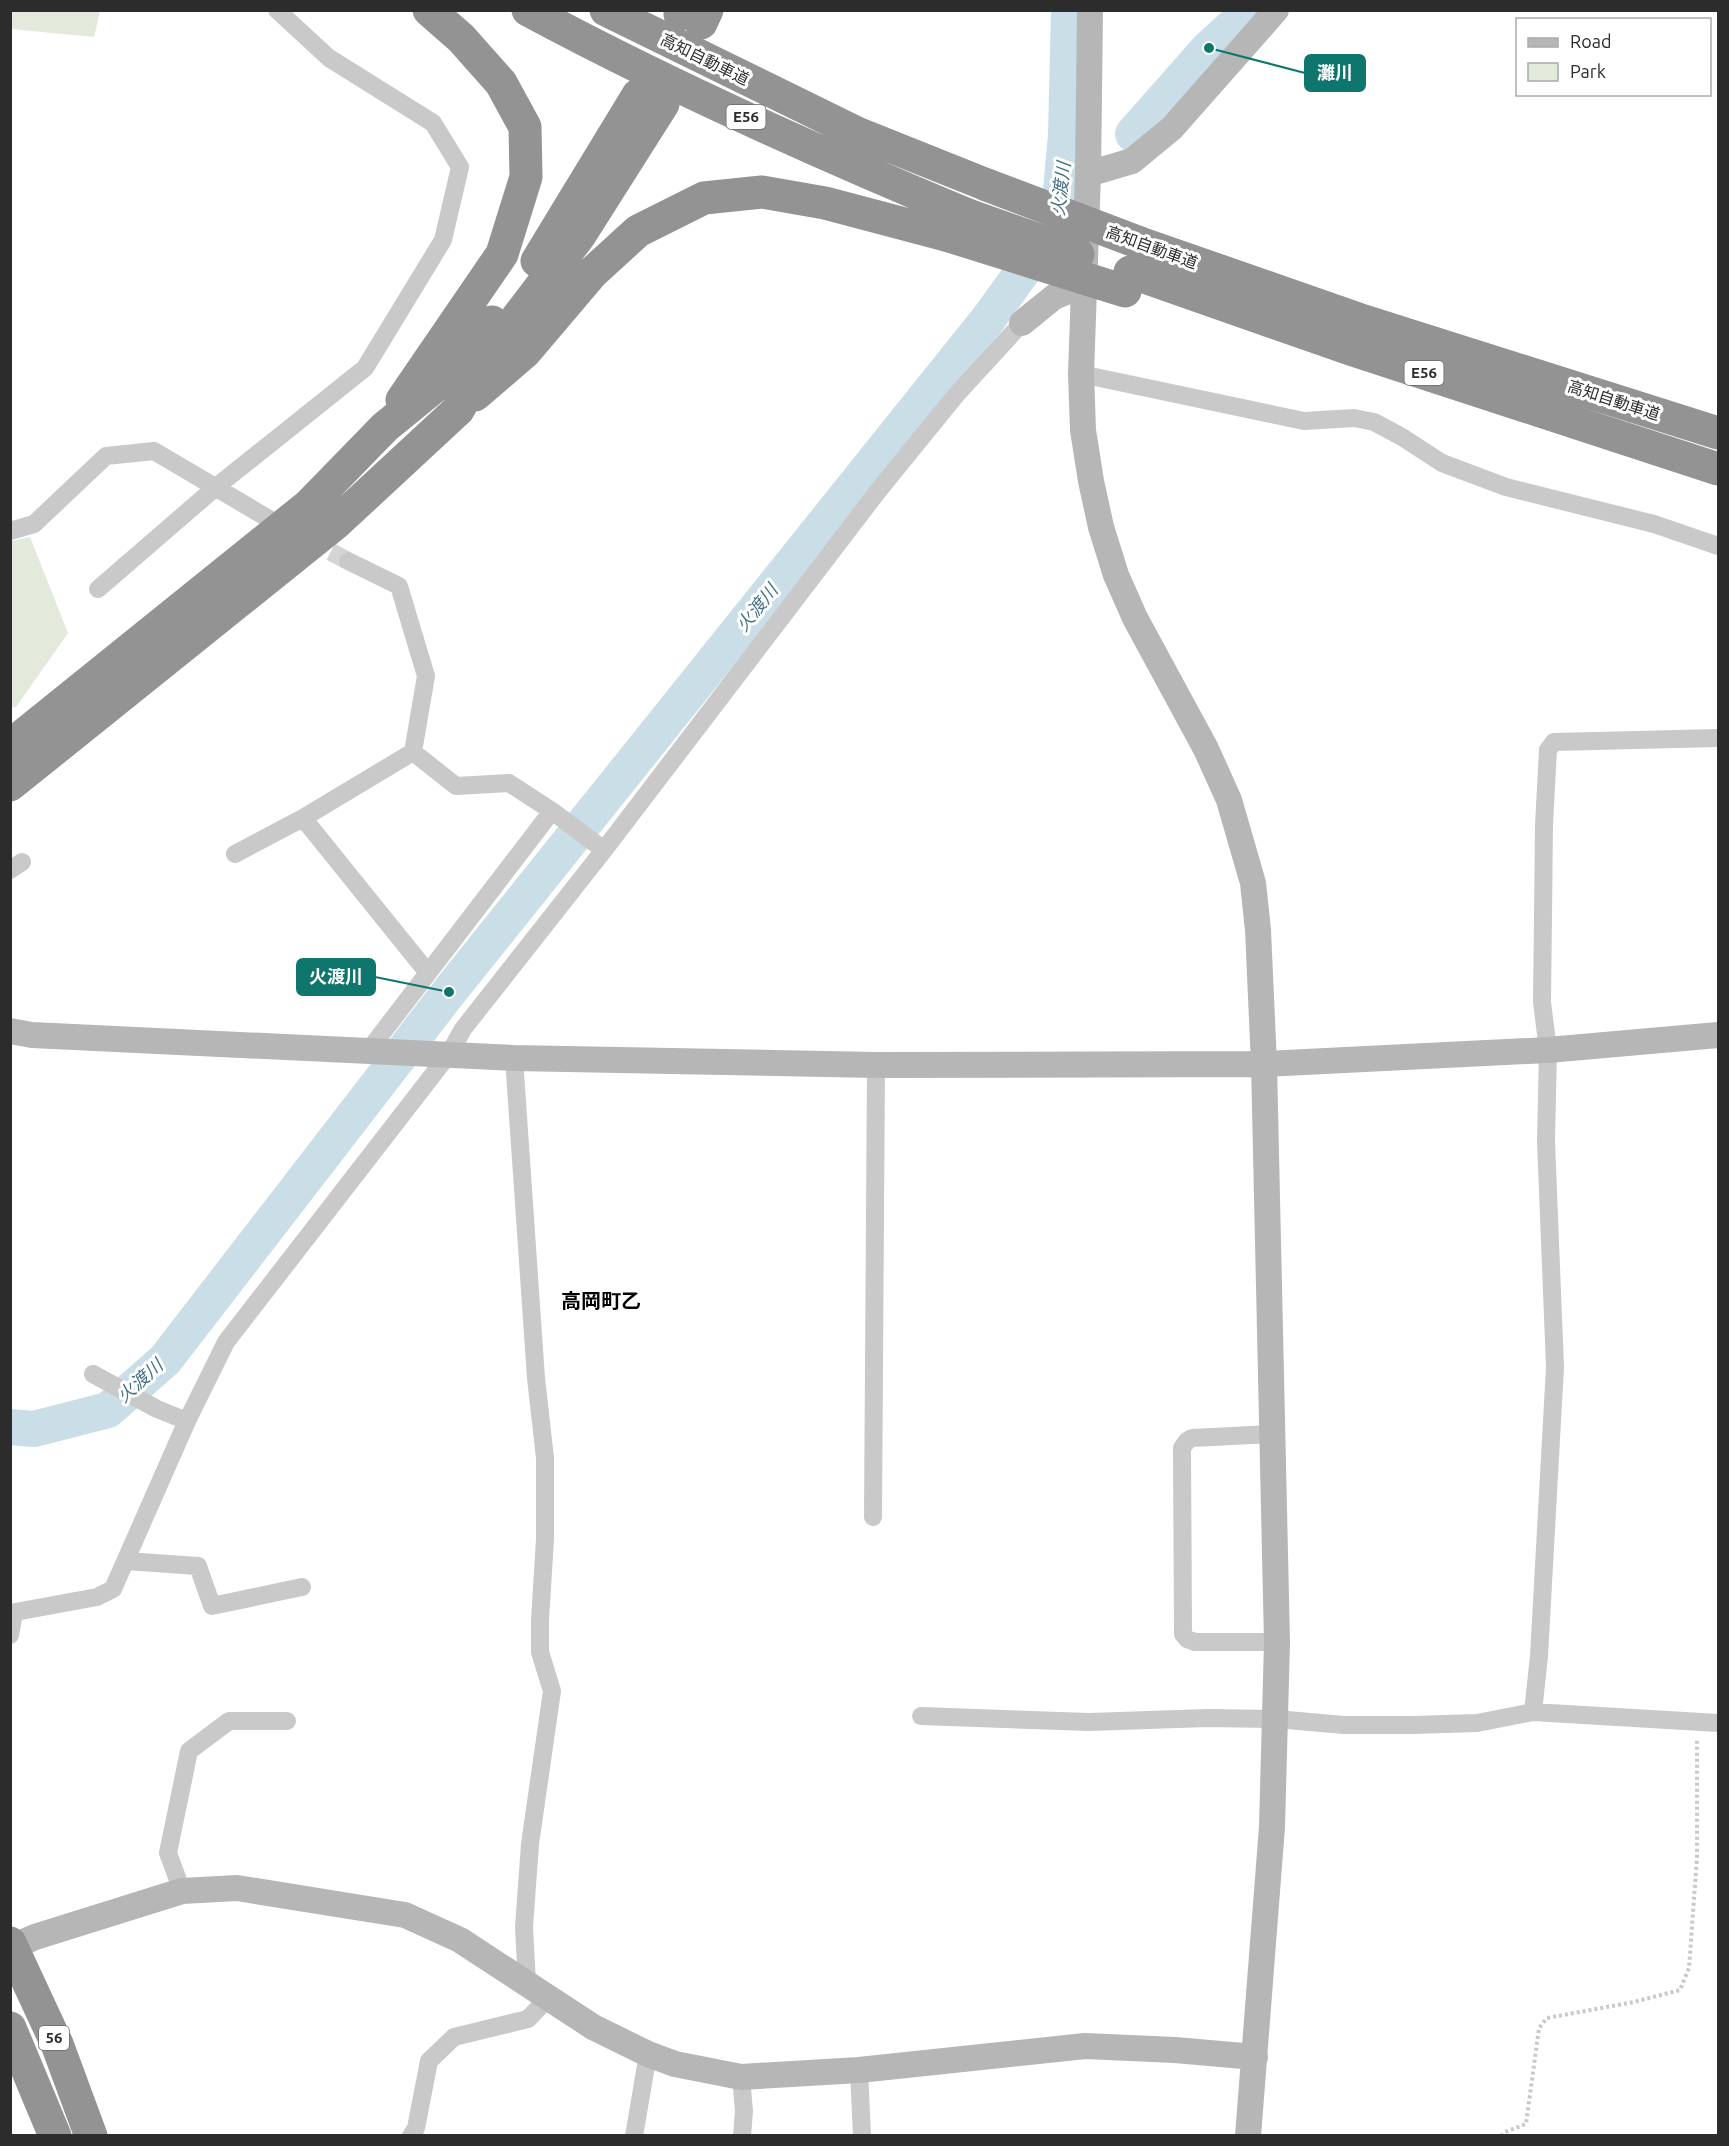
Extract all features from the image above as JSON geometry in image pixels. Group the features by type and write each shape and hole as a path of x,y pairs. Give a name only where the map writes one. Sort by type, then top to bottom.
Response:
{"highway":[{"path":"385,427 502,254 526,177 525,127 501,83 461,38 429,10"},
{"name":"E56","path":"528,10 699,95 823,153 957,225"},
{"name":"高知自動車道","path":"606,10 857,133 987,185 1132,268 1251,326 1353,350 1719,469"},
{"path":"633,10 712,63"},
{"path":"10,746 309,505 385,427 439,383 519,290 651,99 580,235 491,352 458,410"},
{"path":"10,784 335,524 458,410 525,352 592,273 638,231 704,198 762,192 957,225 1132,268"},
{"name":"高知自動車道","path":"1132,268 1364,321 1719,433"},
{"name":"56","path":"11,1946 57,2044 91,2136"},
{"name":"56","path":"10,2028 54,2135"}],"street":[{"path":"98,590 216,487 365,368 443,240 460,167 433,123 329,58 276,10"},
{"path":"1090,10 1082,375 1083,430 1091,481 1101,527 1116,575 1135,618 1206,749 1229,800 1253,883 1258,930 1264,1064 1277,1642 1272,1827 1248,2136"},
{"path":"1088,174 1132,161 1172,128 1276,10"},
{"path":"10,1635 12,1613 97,1597 112,1589 187,1421 226,1342 600,846 878,491 956,395 1022,323 1054,297 1083,285"},
{"path":"1082,375 1304,421 1354,418 1374,422 1442,463 1506,487 1654,524 1719,546"},
{"path":"10,531 34,524 106,456 154,451 269,519"},
{"path":"235,854 303,818 413,752 426,676 399,586 348,561"},
{"path":"1533,1712 1539,1656 1554,1367 1546,1141 1548,1050 1542,1002 1544,825 1548,750 1554,742 1719,738"},
{"path":"413,752 456,786 509,783 600,846"},
{"path":"377,1050 428,973 557,815"},
{"path":"303,818 428,973"},
{"path":"10,1031 79,1038 514,1058 876,1065 1264,1064 1548,1050 1719,1035"},
{"path":"514,1058 536,1378 545,1458 545,1539 540,1652 552,1691 530,1844 524,1927 527,1983"},
{"path":"873,1517 876,1065"},
{"path":"93,1374 157,1409 187,1421"},
{"path":"1272,1434 1192,1438 1182,1448 1183,1634 1187,1639 1195,1642 1277,1642"},
{"path":"126,1561 198,1566 212,1605 302,1587"},
{"path":"921,1716 1089,1722 1208,1718 1276,1719 1344,1725 1413,1725 1477,1722 1533,1712 1719,1723"},
{"path":"183,1891 168,1853 189,1751 229,1721 287,1721"},
{"path":"11,1946 183,1891 237,1888 405,1915 460,1940 593,2027 648,2054 675,2064 741,2077 859,2070 1085,2046 1175,2050 1255,2057"},
{"path":"411,2136 416,2128 429,2061 454,2037 528,2019 549,1997"},
{"path":"633,2136 648,2054"},
{"path":"859,2070 862,2136"},
{"path":"741,2077 744,2111 742,2136"}],"path":[{"path":"1500,2136 1504,2132 1526,2124 1539,2028 1546,2018 1634,2002 1680,1990 1689,1968 1697,1857 1697,1722"}],"green space":[{"path":"10,11 100,11 94,37 11,29"},
{"path":"30,537 68,633 16,707 11,707 11,541"}],"waterway":[{"name":"火渡川","path":"1058,223 1066,135 1069,10"},
{"path":"1133,134 1209,48 1251,10"},
{"name":"火渡川","path":"10,1427 34,1429 108,1410 165,1360 449,992 989,318 1049,235"}],"tunnel":[{"path":"307,539 348,561"}],"place":[{"name":"灘川","path":"1209,48"},
{"name":"火渡川","path":"449,992"}],"district":[{"name":"高岡町乙","path":"601,1301"}]}
